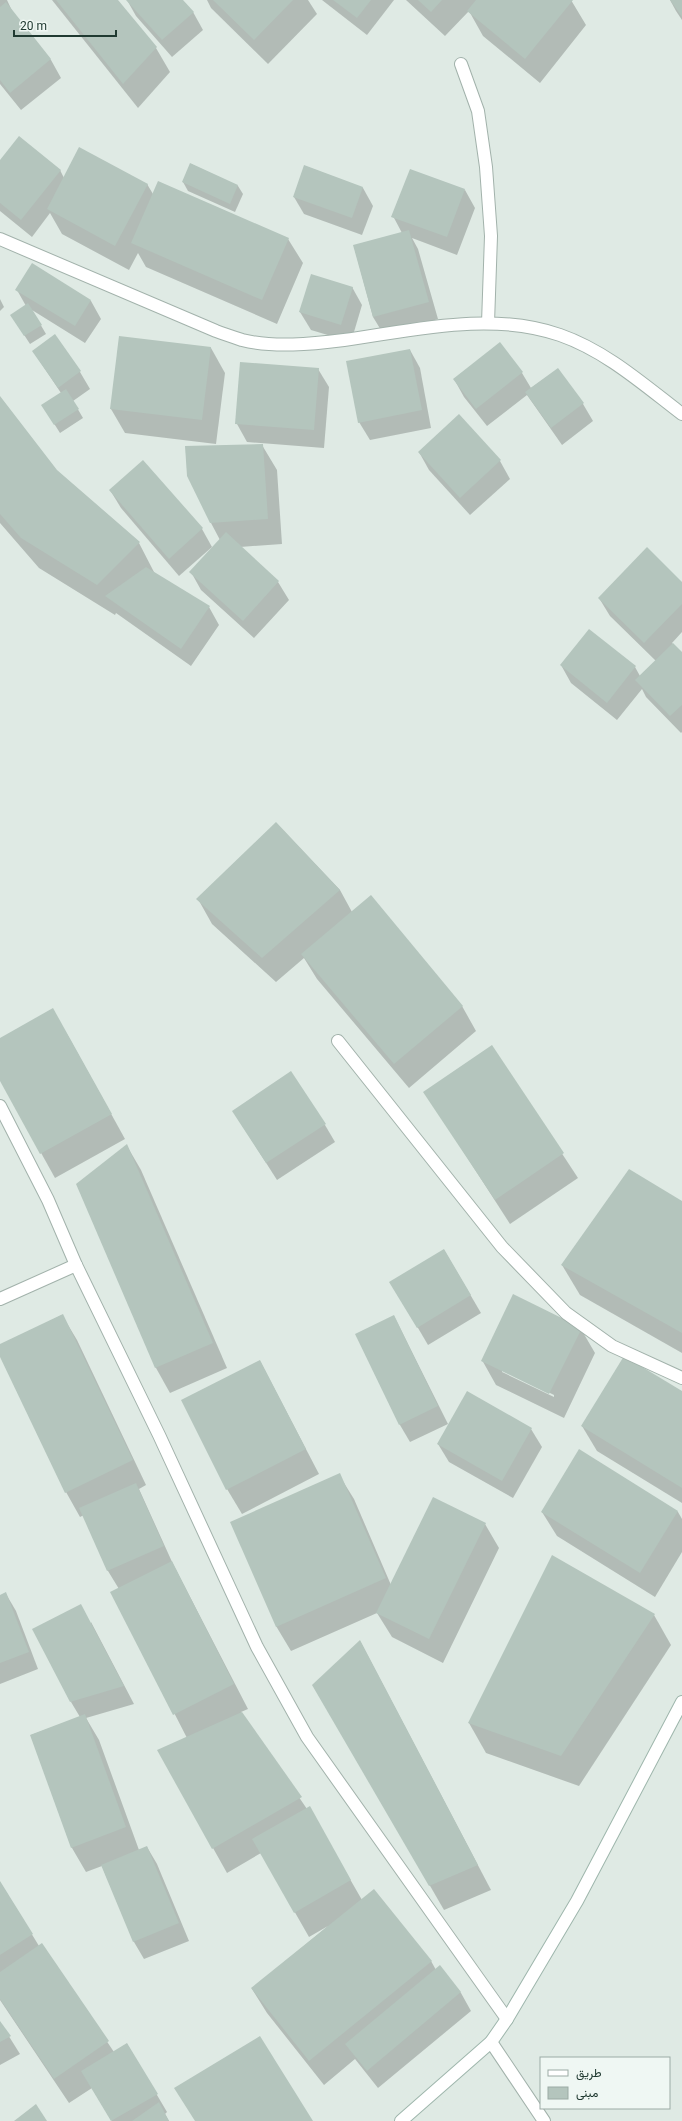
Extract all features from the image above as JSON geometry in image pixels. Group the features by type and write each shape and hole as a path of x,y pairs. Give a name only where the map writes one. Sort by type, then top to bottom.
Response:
{"street":[{"path":"461,64 478,111 486,166 490,236 488,323"},
{"path":"0,240 216,331 243,340 274,344 317,343 457,325 488,323 522,325 560,335 588,347 616,364 682,414"},
{"path":"338,1040 502,1247 566,1313 612,1346 682,1378"},
{"path":"0,1106 48,1200 76,1265 159,1435 257,1647 307,1737 507,2019"},
{"path":"0,1298 76,1265"},
{"path":"401,2121 491,2042 507,2019 577,1901 682,1702"},
{"path":"491,2042 544,2121"}],"building":[{"path":"56,0 118,0 157,47 123,84"},
{"path":"126,0 183,0 194,12 162,40"},
{"path":"213,0 293,0 254,40"},
{"path":"333,0 371,0 357,18"},
{"path":"418,0 442,0 431,12"},
{"path":"476,0 573,0 525,59 467,11"},
{"path":"670,0 682,0 682,17"},
{"path":"6,2 51,59 10,93 0,80 0,7"},
{"path":"19,136 61,170 21,220 0,203 0,160"},
{"path":"79,147 148,184 115,246 47,209"},
{"path":"190,163 238,185 230,204 182,182"},
{"path":"304,165 363,187 352,218 293,197"},
{"path":"410,169 465,189 447,237 391,217"},
{"path":"158,181 289,238 262,300 131,243"},
{"path":"409,230 429,302 373,317 353,245"},
{"path":"32,263 91,300 75,326 15,290"},
{"path":"311,274 353,287 341,325 299,312"},
{"path":"28,303 42,325 24,336 10,315"},
{"path":"55,334 81,371 58,388 32,351"},
{"path":"119,336 211,347 202,420 110,409"},
{"path":"500,342 523,372 476,409 453,379"},
{"path":"410,349 422,410 358,423 346,361"},
{"path":"240,362 319,368 314,430 235,424"},
{"path":"558,368 584,403 551,428 525,392"},
{"path":"66,389 79,409 54,425 41,405"},
{"path":"0,396 57,470 140,542 97,585 21,538 0,514"},
{"path":"459,414 501,460 460,498 418,452"},
{"path":"263,444 268,519 210,523 187,476 185,446"},
{"path":"143,460 203,528 169,559 109,490"},
{"path":"226,532 279,581 243,621 189,572"},
{"path":"647,547 682,582 682,604 644,643 598,598"},
{"path":"146,567 210,606 181,649 105,596"},
{"path":"589,629 636,666 607,703 560,665"},
{"path":"673,643 682,652 682,705 670,716 635,680"},
{"path":"276,822 340,890 262,958 196,899"},
{"path":"371,895 463,1006 394,1064 301,954"},
{"path":"53,1008 112,1114 40,1154 0,1081 0,1038"},
{"path":"492,1045 564,1153 495,1200 423,1092"},
{"path":"291,1071 326,1124 266,1163 232,1111"},
{"path":"127,1144 213,1343 155,1368 76,1184"},
{"path":"629,1169 682,1201 682,1333 561,1265"},
{"path":"444,1249 471,1295 417,1328 389,1282"},
{"path":"513,1294 582,1328 549,1394 481,1361"},
{"path":"63,1314 133,1460 65,1493 0,1357 0,1344"},
{"path":"394,1315 438,1406 399,1425 355,1334"},
{"path":"624,1356 682,1391 682,1488 581,1426"},
{"path":"260,1360 306,1449 226,1490 181,1400"},
{"path":"467,1391 532,1428 502,1481 437,1444"},
{"path":"579,1449 678,1511 640,1573 541,1512"},
{"path":"340,1473 386,1578 276,1627 230,1522"},
{"path":"136,1483 164,1546 107,1571 79,1508"},
{"path":"433,1497 486,1523 429,1639 376,1613"},
{"path":"552,1555 655,1614 561,1756 468,1723"},
{"path":"172,1561 234,1684 173,1715 110,1592"},
{"path":"6,1592 29,1652 0,1663 0,1595"},
{"path":"81,1604 124,1686 70,1702 32,1629"},
{"path":"360,1640 478,1865 429,1886 312,1685"},
{"path":"242,1712 302,1797 212,1849 157,1750"},
{"path":"85,1714 126,1827 71,1848 30,1735"},
{"path":"310,1806 351,1880 294,1913 252,1839"},
{"path":"147,1846 179,1923 133,1942 101,1865"},
{"path":"0,1881 33,1934 0,1955"},
{"path":"374,1889 432,1961 309,2061 251,1988"},
{"path":"42,1943 109,2041 54,2079 0,1999 0,1972"},
{"path":"440,1965 461,1992 367,2071 345,2044"},
{"path":"0,2021 11,2036 0,2042"},
{"path":"260,2036 313,2121 195,2121 174,2088"},
{"path":"127,2043 158,2094 111,2121 81,2071"},
{"path":"159,2102 169,2121 132,2121"},
{"path":"36,2104 47,2121 14,2121"}]}
